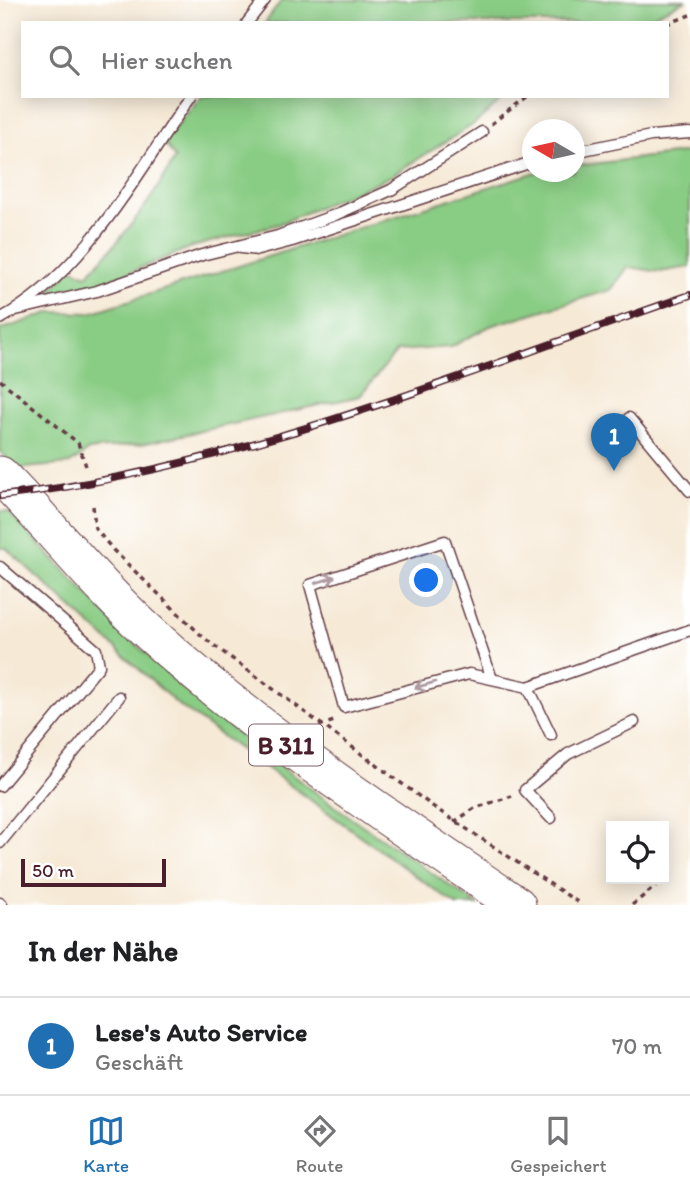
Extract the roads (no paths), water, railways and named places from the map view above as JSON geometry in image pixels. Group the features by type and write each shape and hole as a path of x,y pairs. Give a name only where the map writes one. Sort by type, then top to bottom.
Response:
{"main road":[{"name":"B 311","path":"0,475 153,637 264,729 360,799 517,905"}],"lane":[{"path":"249,21 265,0"},
{"path":"0,319 16,310 67,267 104,220 190,98"},
{"path":"16,310 97,291 234,247 278,236 379,195 482,132"},
{"path":"585,150 651,136 690,133"},
{"path":"234,247 258,250 270,247 522,167"},
{"path":"629,418 690,491"},
{"path":"492,679 445,541 310,584 344,708 469,674 528,687 690,631"},
{"path":"0,567 96,650 99,666 0,786"},
{"path":"528,687 551,735"},
{"path":"0,843 119,697"},
{"path":"551,818 525,790 568,754 634,722"}],"railway":[{"path":"0,496 87,483 174,465 262,441 436,385 690,295"}],"place":[{"name":"Lese's Auto Service","path":"614,471"}]}
